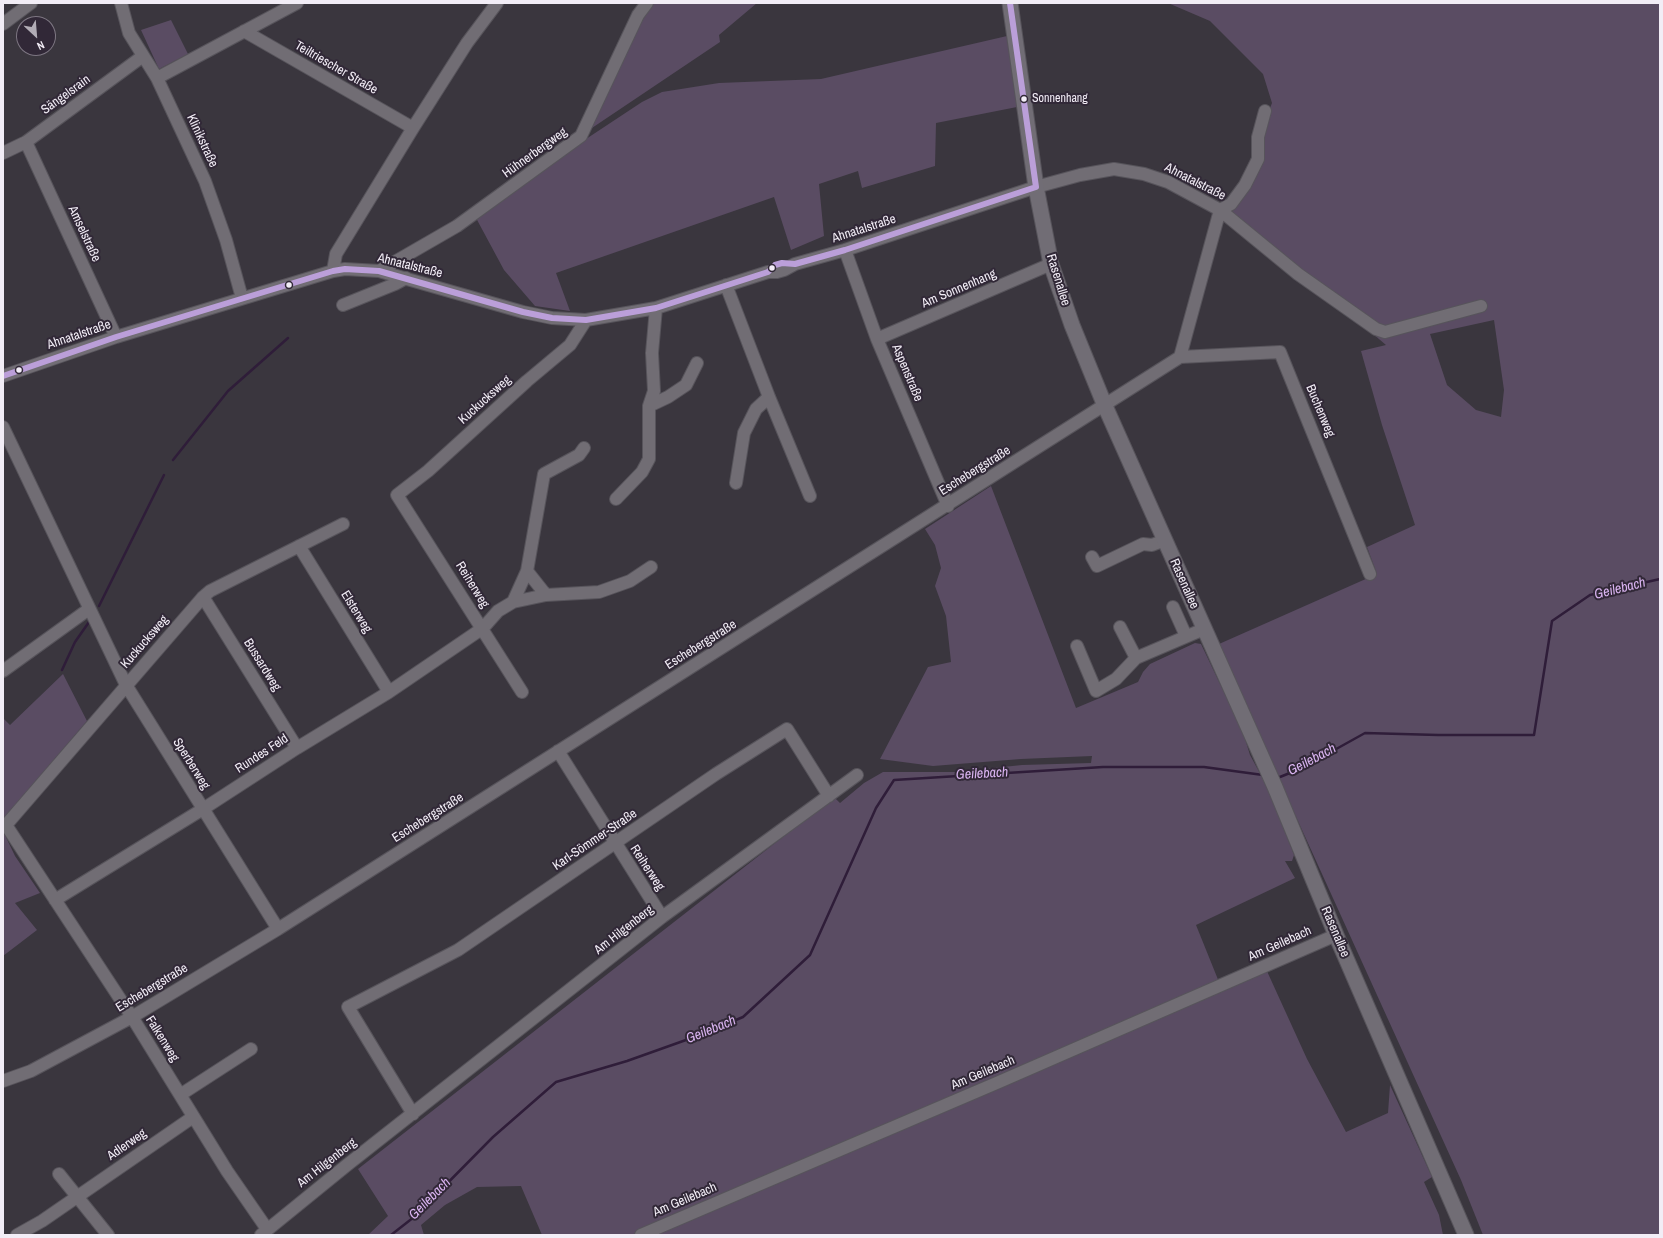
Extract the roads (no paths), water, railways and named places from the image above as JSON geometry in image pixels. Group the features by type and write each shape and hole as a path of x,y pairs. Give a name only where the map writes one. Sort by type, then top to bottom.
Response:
{"main road":[{"name":"Rasenallee","path":"1010,3 1036,187 1051,264 1072,325 1105,406 1274,787 1336,935 1466,1235"}],"street":[{"path":"3,24 31,3"},
{"name":"Klinikstraße","path":"121,3 129,33 157,78 211,196 226,240 242,298"},
{"path":"157,78 297,3"},
{"path":"332,271 336,254 413,128 467,43 497,3"},
{"name":"Hühnerbergweg","path":"379,271 457,226 581,136 638,15 647,3"},
{"name":"Teiltriescher Straße","path":"244,31 413,128"},
{"name":"Sängelsrain","path":"3,153 26,142 143,56"},
{"path":"1180,357 1220,210 1231,204 1245,185 1258,159 1258,137 1265,111"},
{"name":"Amselstraße","path":"26,142 116,337"},
{"name":"Ahnatalstraße","path":"3,376 116,337 332,271 345,269 379,271 523,312 552,318 586,320 656,308 768,272 775,265 782,263 795,264 845,250 1036,187 1080,175 1114,170 1144,174 1168,182 1220,210 1298,274 1376,329 1385,332 1481,306"},
{"name":"Aspenstraße","path":"845,250 877,339 948,506"},
{"name":"Am Sonnenhang","path":"877,339 1051,264"},
{"path":"343,305 406,278"},
{"path":"726,285 769,397 810,496"},
{"path":"616,499 642,472 649,459 649,406 654,391 652,353 656,308"},
{"name":"Kuckucksweg","path":"397,494 428,471 527,381 570,345 586,320"},
{"name":"Buchenweg","path":"1180,357 1280,352 1313,430 1370,574"},
{"name":"Eschebergstraße","path":"3,1081 31,1071 132,1017 278,929 948,506 1180,357"},
{"path":"649,406 668,397 686,385 697,363"},
{"path":"736,483 744,434 756,409 769,397"},
{"name":"Sperberweg","path":"3,427 88,609 126,685 278,929"},
{"path":"513,602 527,570 544,474 579,455 584,448"},
{"name":"Reiherweg","path":"397,494 522,692"},
{"name":"Kuckucksweg","path":"6,825 202,597 210,591 343,524"},
{"path":"1092,557 1097,566 1143,544 1152,545 1165,540"},
{"name":"Elsterweg","path":"299,546 389,692"},
{"name":"Rundes Feld","path":"55,900 389,692 483,628 498,610 513,602 546,595 599,592 630,581 651,567"},
{"path":"527,570 546,595"},
{"name":"Bussardweg","path":"202,597 297,748"},
{"name":"Rasenallee","path":"1173,607 1186,636"},
{"path":"5,665 88,609"},
{"path":"1120,627 1136,658"},
{"path":"1077,646 1096,691 1116,679 1136,658 1204,629"},
{"name":"Karl-Sömmer-Straße","path":"413,1114 348,1007 458,950 716,774 787,729 828,796"},
{"name":"Reiherweg","path":"558,752 662,917"},
{"name":"Am Hilgenberg","path":"264,1232 662,917 857,775"},
{"name":"Falkenweg","path":"6,825 132,1017 264,1232"},
{"name":"Am Geilebach","path":"641,1235 999,1082 1336,935"},
{"path":"180,1095 251,1049"},
{"name":"Adlerweg","path":"17,1235 42,1221 193,1117"},
{"path":"58,1174 108,1235"}],"waterway":[{"path":"173,460 228,391 288,338"},
{"path":"99,606 164,475"},
{"name":"Geilebach","path":"1276,777 1280,777 1302,768 1365,733 1534,735 1552,621 1590,595 1660,579"},
{"path":"62,670 75,642 89,622"},
{"name":"Geilebach","path":"391,1235 414,1217 493,1137 556,1082 627,1061 700,1035 743,1017 810,955 876,808 894,780 1103,767 1204,767 1263,775"}],"place":[{"name":"Sonnenhang","path":"1024,99"}]}
